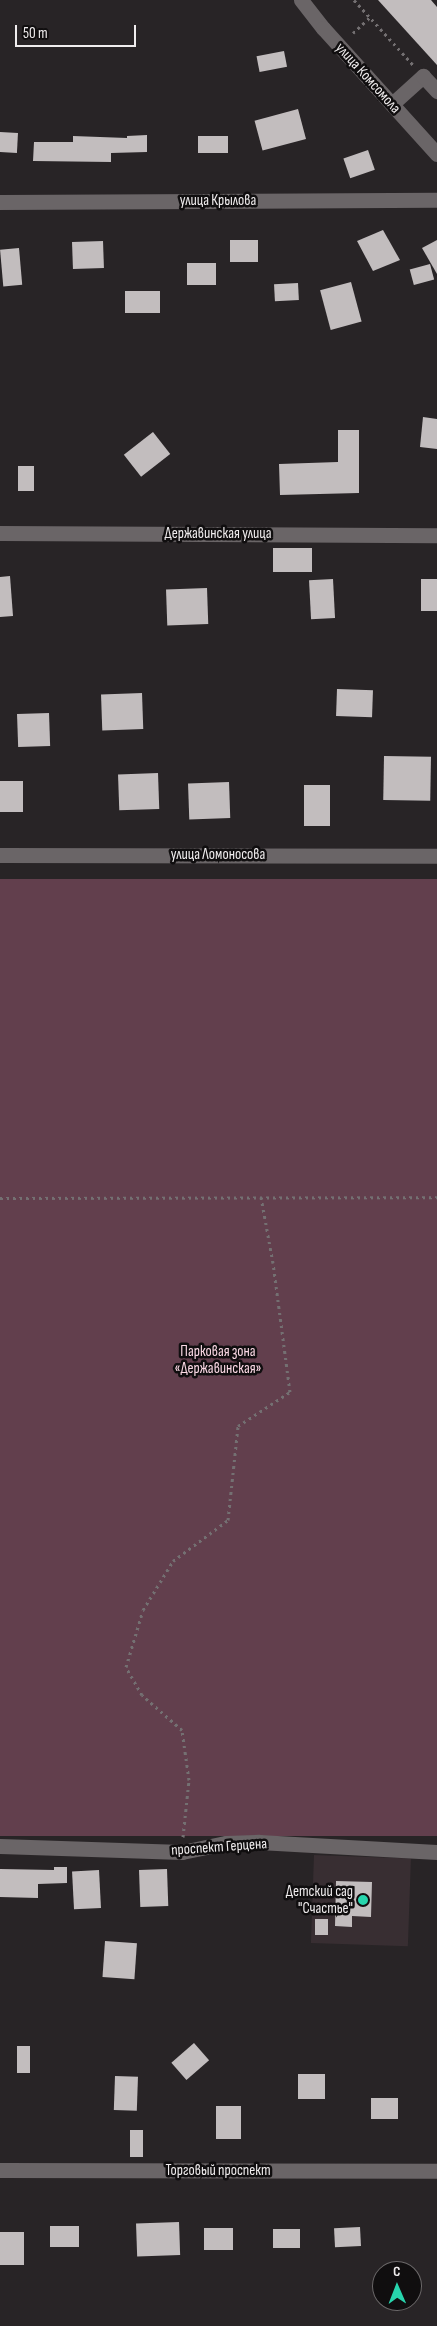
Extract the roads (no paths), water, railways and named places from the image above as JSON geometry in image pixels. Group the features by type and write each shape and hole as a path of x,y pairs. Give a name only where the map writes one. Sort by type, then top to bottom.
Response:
{"street":[{"name":"улица Комсомола","path":"301,0 323,28 437,154"},
{"path":"392,104 423,76 437,91"},
{"name":"улица Крылова","path":"0,202 437,200"},
{"name":"Державинская улица","path":"0,533 437,535"},
{"name":"улица Ломоносова","path":"0,855 437,856"},
{"name":"проспект Герцена","path":"0,1846 182,1852 226,1844 259,1842 437,1852"},
{"name":"Торговый проспект","path":"0,2170 437,2171"}],"place":[{"name":"Детский сад \"Счастье\"","path":"363,1900"}],"park label":[{"name":"Парковая зона «Державинская»","path":"218,1360"}]}
